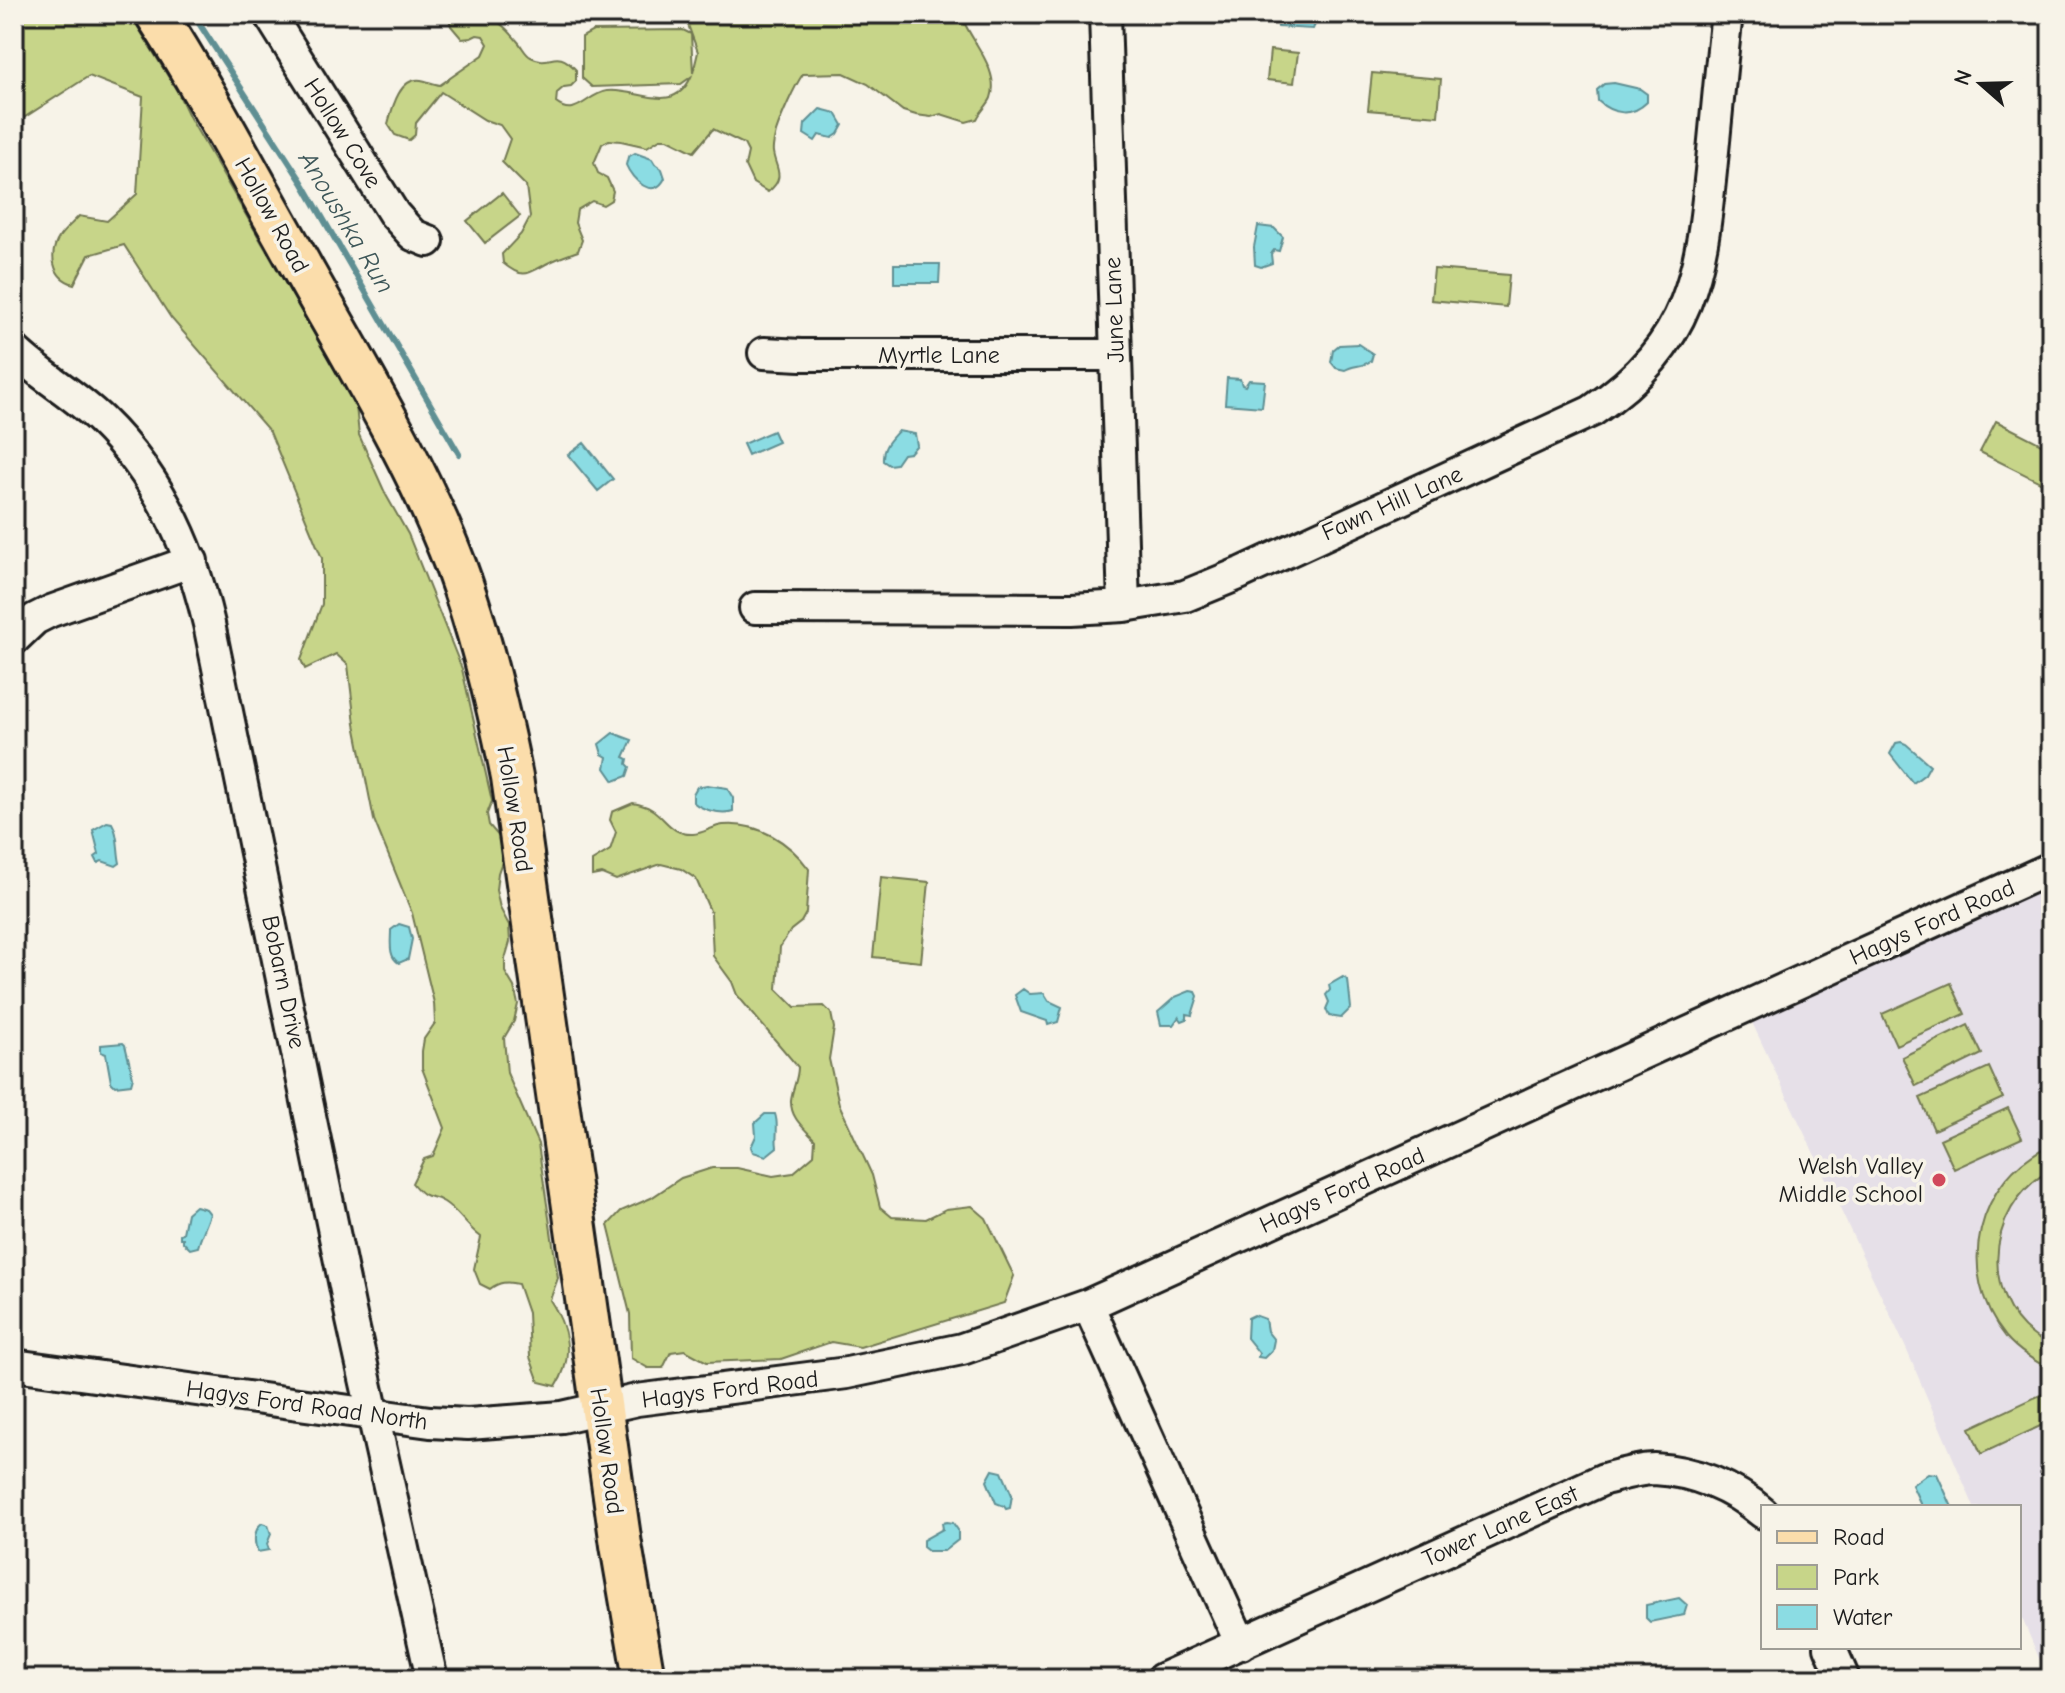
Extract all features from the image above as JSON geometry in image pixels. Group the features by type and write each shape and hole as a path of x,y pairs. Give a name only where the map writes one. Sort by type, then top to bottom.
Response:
{"main road":[{"name":"Hollow Road","path":"156,14 201,88 388,424 433,513 488,667 512,777 621,1545 644,1679"}],"street":[{"name":"Hollow Cove","path":"269,14 394,214 413,235 428,241"},
{"name":"June Lane","path":"1105,14 1124,606"},
{"name":"Fawn Hill Lane","path":"755,608 1072,609 1124,606 1185,596 1572,422 1612,397 1664,342 1682,312 1696,277 1706,221 1727,14"},
{"name":"Bobarn Drive","path":"14,350 83,404 120,440 161,497 192,561 209,624 372,1414 432,1679"},
{"name":"Myrtle Lane","path":"764,353 1115,355"},
{"path":"14,639 35,619 51,611 192,561"},
{"name":"Hagys Ford Road","path":"601,1408 637,1400 791,1381 907,1362 962,1349 1088,1305 2051,868"},
{"path":"1088,1305 1241,1644"},
{"name":"Hagys Ford Road North","path":"14,1365 372,1414 468,1424 562,1417 601,1408"},
{"name":"Tower Lane East","path":"1162,1679 1596,1483 1632,1472 1653,1469 1695,1476 1735,1493 1761,1512"},
{"path":"1831,1649 1844,1679"}],"shaded area":[{"name":"Welsh Valley Middle School","path":"2051,881 2051,1679 2048,1679 2021,1616 2021,1505 1973,1505 1905,1346 1748,1014"}],"green space":[{"path":"14,14 130,14 356,406 359,435 386,495 408,534 462,669 492,801 487,814 489,825 501,839 505,853 496,890 500,908 509,925 510,942 505,972 514,987 518,1004 514,1021 504,1038 507,1073 538,1144 558,1278 550,1300 561,1320 567,1353 556,1386 539,1382 530,1357 528,1313 518,1284 503,1283 490,1289 480,1284 474,1269 481,1237 449,1206 425,1195 412,1183 424,1159 433,1156 445,1128 422,1068 424,1039 435,1023 434,1003 412,913 374,820 355,724 348,665 336,654 305,669 301,660 322,604 322,558 270,432 171,318 124,245 89,255 74,284 61,276 54,264 56,243 79,216 107,221 137,194 143,97 89,76 19,121 14,138"},
{"path":"448,14 481,15 496,20 529,56 538,60 558,58 569,63 576,70 576,81 557,93 556,103 570,108 607,91 664,98 674,96 683,89 691,77 681,84 592,87 582,78 582,37 593,31 683,30 691,34 693,73 698,52 684,14 964,14 964,22 989,68 993,88 990,101 977,119 966,122 941,114 931,117 903,111 868,84 844,73 803,74 776,132 773,150 778,177 768,192 753,183 745,166 748,152 744,144 713,129 694,152 668,139 660,139 647,147 609,140 602,144 594,163 613,191 611,200 603,205 592,201 577,210 575,223 582,240 578,251 526,274 516,272 503,263 502,254 521,234 530,217 526,186 502,162 510,139 500,125 485,120 441,92 416,123 415,135 409,140 395,135 388,124 398,95 407,84 421,80 440,85 483,55 488,44 483,36 462,39 451,26"},
{"path":"1270,50 1298,53 1294,83 1267,80"},
{"path":"1372,73 1441,79 1438,116 1368,110"},
{"path":"502,193 520,216 485,243 467,221"},
{"path":"1434,269 1509,275 1506,307 1431,300"},
{"path":"1996,421 2051,449 2051,480 2048,486 1980,452"},
{"path":"633,803 651,809 674,829 685,834 697,834 723,825 761,830 792,850 809,869 806,913 780,947 777,989 795,1007 824,1006 831,1013 834,1028 829,1059 839,1104 872,1175 880,1207 892,1217 926,1219 946,1209 972,1206 986,1218 1014,1276 1004,1303 860,1347 831,1342 781,1359 707,1362 685,1350 671,1352 663,1368 648,1368 631,1358 630,1314 608,1225 621,1211 651,1198 681,1178 712,1168 737,1168 773,1176 793,1173 814,1155 815,1140 798,1122 791,1106 798,1067 737,995 732,982 713,956 711,913 696,879 681,869 661,864 616,880 602,874 592,876 592,861 610,850 616,832 610,820 612,812"},
{"path":"881,877 929,882 921,962 873,957"},
{"path":"1951,983 1965,1014 1896,1045 1882,1014"},
{"path":"1968,1025 1982,1054 1916,1086 1902,1057"},
{"path":"1989,1067 2003,1098 1934,1130 1920,1098"},
{"path":"2008,1108 2022,1138 1954,1169 1940,1139"},
{"path":"2051,1145 2051,1170 2028,1187 2011,1208 2001,1233 1997,1259 2000,1285 2010,1309 2027,1330 2051,1346 2051,1370 2021,1351 2006,1337 1990,1312 1981,1285 1978,1257 1981,1230 1990,1204 2005,1180 2025,1160"},
{"path":"2051,1390 2051,1421 1981,1454 1970,1428"}],"water":[{"path":"1276,14 1316,14 1318,18 1313,29 1278,27"},
{"path":"1604,84 1640,89 1647,94 1647,102 1629,112 1604,106 1598,101 1597,90"},
{"path":"820,109 836,113 843,125 832,138 819,135 815,141 804,134 805,124"},
{"path":"635,153 652,159 662,169 665,178 660,185 649,188 633,177 626,165 628,157"},
{"path":"1258,226 1274,228 1283,237 1279,251 1274,250 1271,254 1272,263 1261,267 1255,265"},
{"path":"894,264 940,264 939,283 894,283"},
{"path":"1358,344 1373,354 1371,361 1345,370 1336,368 1331,362 1333,350 1339,345"},
{"path":"1227,378 1240,379 1245,386 1249,380 1265,381 1262,407 1225,404"},
{"path":"773,431 778,442 748,455 743,444"},
{"path":"898,431 915,434 917,445 910,453 903,454 896,464 889,465 883,461 884,452"},
{"path":"584,443 613,479 598,491 568,455"},
{"path":"613,733 632,740 624,757 628,759 630,767 627,776 614,781 605,768 607,757 602,754 599,744"},
{"path":"1901,742 1930,765 1925,774 1913,783 1890,754 1896,743"},
{"path":"697,787 727,788 733,798 733,811 712,811 693,802"},
{"path":"107,822 112,823 117,837 120,863 116,866 102,861 98,863 95,857 99,854 93,830"},
{"path":"399,924 409,927 412,939 408,959 399,963 392,953 391,930"},
{"path":"1343,977 1348,980 1351,1008 1341,1018 1329,1016 1326,995 1329,985"},
{"path":"1023,989 1030,994 1044,993 1049,1001 1062,1007 1058,1022 1048,1025 1047,1021 1021,1012 1015,995"},
{"path":"1190,991 1198,996 1192,1015 1187,1014 1187,1019 1182,1021 1179,1017 1173,1025 1161,1025 1158,1012 1175,997"},
{"path":"123,1043 133,1077 131,1084 115,1086 111,1082 106,1054 101,1052 101,1045"},
{"path":"765,1114 775,1114 777,1126 777,1147 766,1156 753,1152 751,1147 756,1136 755,1123"},
{"path":"195,1206 206,1209 210,1214 198,1247 190,1249 180,1234 183,1233 187,1213"},
{"path":"1254,1315 1265,1319 1267,1331 1274,1340 1272,1350 1264,1358 1258,1357 1259,1353 1247,1338 1248,1318"},
{"path":"993,1470 1002,1472 1012,1495 1010,1508 996,1503 987,1481"},
{"path":"1928,1473 1937,1474 1951,1505 1921,1505 1912,1485"},
{"path":"262,1523 268,1525 271,1534 267,1544 269,1550 258,1552 255,1536"},
{"path":"942,1523 953,1523 958,1530 958,1540 944,1551 928,1551 923,1547 923,1540 943,1529"},
{"path":"1679,1598 1687,1605 1684,1615 1650,1622 1646,1618 1646,1605"}],"waterway":[{"name":"Anoushka Run","path":"193,14 302,182 459,454"}],"place":[{"name":"Welsh Valley Middle School","path":"1939,1180"}]}
